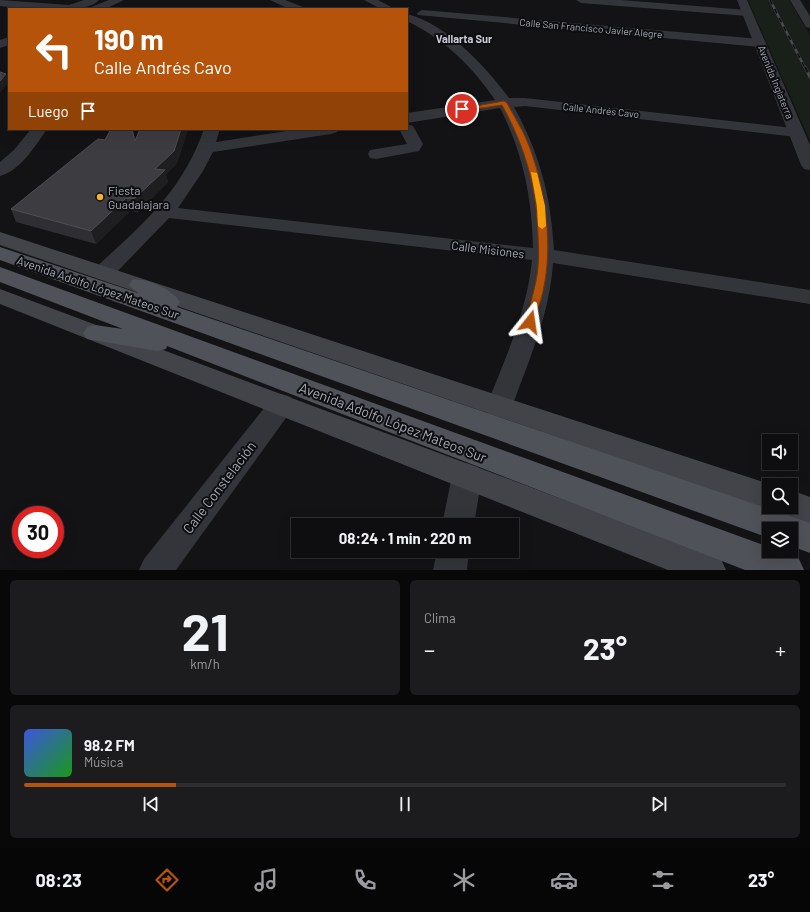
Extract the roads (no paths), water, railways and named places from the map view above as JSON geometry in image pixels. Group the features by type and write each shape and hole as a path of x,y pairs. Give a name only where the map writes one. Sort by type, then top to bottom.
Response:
{"main road":[{"name":"Avenida Adolfo López Mateos Sur","path":"0,238 762,495"},
{"name":"Avenida Adolfo López Mateos Sur","path":"0,253 208,339 787,570"},
{"name":"Avenida Adolfo López Mateos Sur","path":"0,274 208,339 764,522"},
{"path":"140,285 208,339"},
{"name":"Avenida Adolfo López Mateos Sur","path":"0,296 709,570"},
{"path":"95,333 208,339"},
{"path":"798,507 810,511"},
{"path":"798,534 810,538"}],"street":[{"path":"74,8 94,0"},
{"path":"98,8 119,0"},
{"path":"275,0 296,8"},
{"path":"369,0 386,7"},
{"path":"428,0 416,17 468,57 494,87 520,133 532,167 541,206 543,255 541,281 530,322 499,406"},
{"path":"581,0 745,6"},
{"path":"795,0 810,25"},
{"path":"0,3 59,8"},
{"name":"Avenida Inglaterra","path":"745,6 810,165"},
{"path":"376,8 386,7"},
{"name":"Calle San Francisco Javier Alegre","path":"416,17 760,43"},
{"name":"Calle Andrés Cavo","path":"408,118 504,103 525,102 796,132"},
{"path":"0,171 20,154 37,130"},
{"path":"103,273 165,212 191,178 207,148 212,130"},
{"path":"207,148 324,130"},
{"path":"376,154 412,148 415,144 408,130"},
{"name":"Calle Misiones","path":"165,212 543,255 810,297"},
{"name":"Calle Constelación","path":"156,570 282,404"},
{"path":"459,518 467,476"},
{"path":"450,570 453,558"}],"railway":[{"path":"770,0 805,68"},
{"path":"805,67 810,77"}],"place":[{"name":"Fiesta Guadalajara","path":"100,197"}],"district":[{"name":"Vallarta Sur","path":"464,38"}]}
